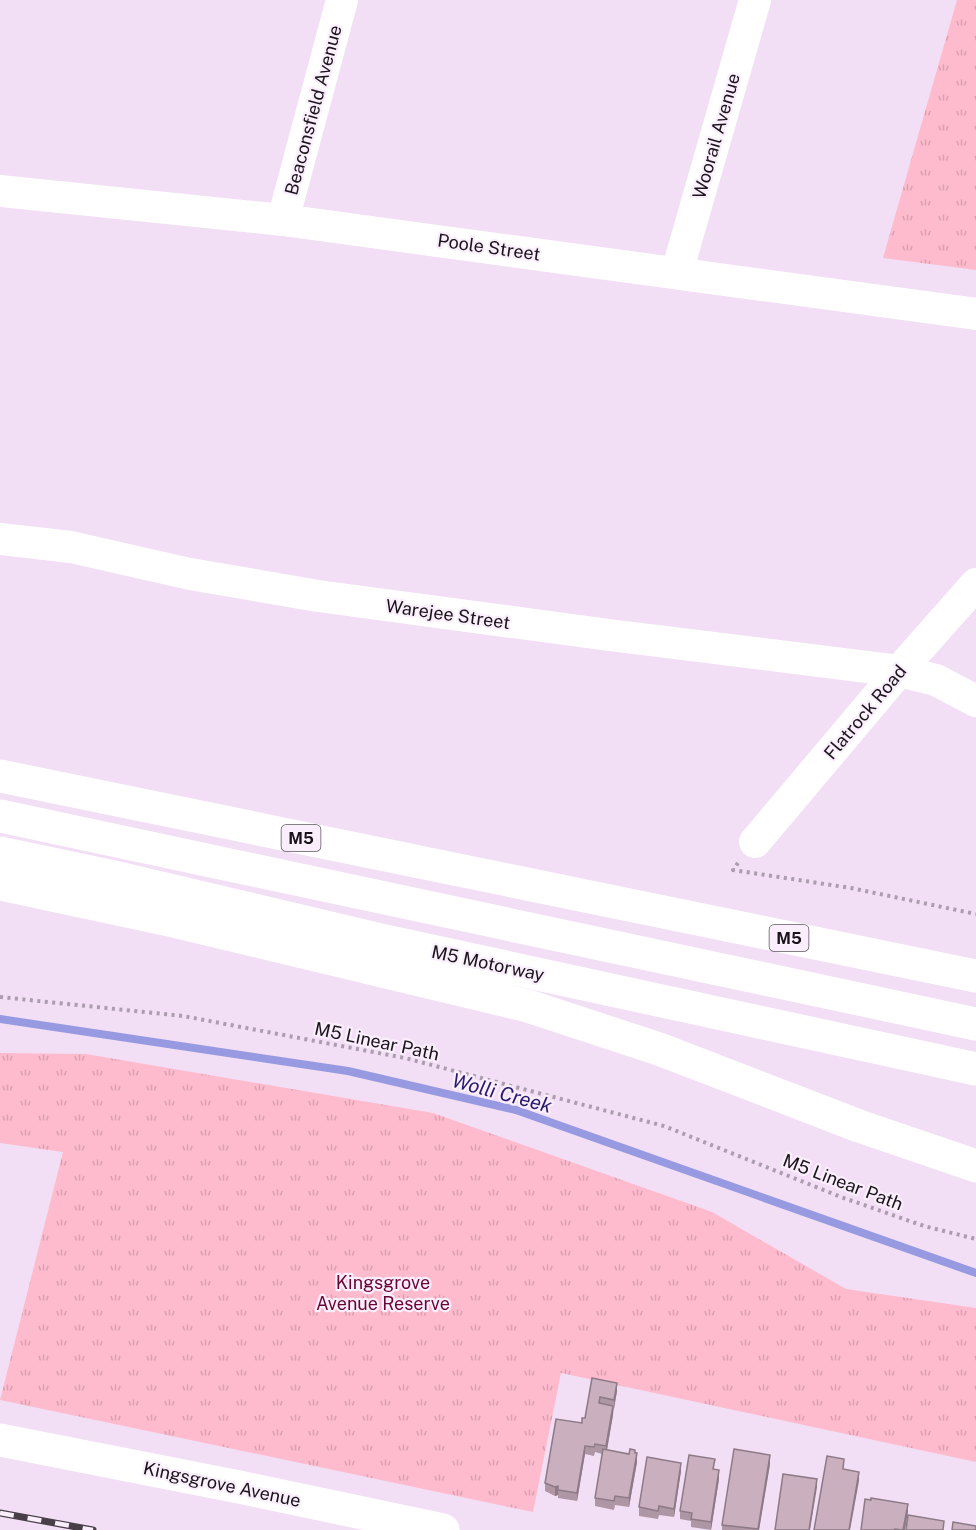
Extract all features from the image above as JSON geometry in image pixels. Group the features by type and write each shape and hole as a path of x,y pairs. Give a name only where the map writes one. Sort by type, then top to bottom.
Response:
{"main road":[{"name":"M5","path":"0,776 976,976"},
{"path":"0,816 976,1024"},
{"name":"M5 Motorway","path":"0,853 123,879 381,940 976,1069"},
{"path":"0,884 397,973 537,1008 648,1045 859,1126 976,1166"},
{"name":"Kingsgrove Avenue","path":"0,1440 233,1485 443,1530"}],"street":[{"name":"Beaconsfield Avenue","path":"284,219 342,0"},
{"name":"Woorail Avenue","path":"678,272 755,0"},
{"name":"Poole Street","path":"0,191 284,219 976,314"},
{"name":"Warejee Street","path":"0,539 71,547 190,574 318,596 503,622 899,671 936,680 976,701"},
{"name":"Flatrock Road","path":"755,842 899,671 976,584"}],"path":[{"path":"755,842 733,870 851,888 976,914"},
{"name":"M5 Linear Path","path":"0,997 183,1016 405,1059 664,1126 841,1197 924,1226 976,1239"}],"green space":[{"path":"957,0 976,0 976,270 883,258"},
{"name":"Kingsgrove Avenue Reserve","path":"0,1053 86,1054 433,1113 712,1212 846,1289 976,1308 976,1462 561,1373 533,1512 0,1400 63,1152 0,1143"}],"building":[{"path":"592,1378 617,1383 614,1400 600,1397 599,1403 613,1406 606,1446 595,1444 594,1447 585,1446 577,1493 558,1490 558,1486 545,1483 556,1419 582,1423 582,1418 585,1418"},
{"path":"603,1449 629,1454 630,1449 637,1453 629,1498 615,1496 614,1501 595,1498"},
{"path":"734,1449 770,1455 758,1529 722,1525"},
{"path":"689,1455 715,1459 713,1469 719,1470 711,1522 691,1519 692,1513 680,1511"},
{"path":"827,1456 844,1459 843,1469 859,1472 849,1530 814,1530"},
{"path":"647,1457 681,1463 674,1509 659,1506 658,1511 639,1507"},
{"path":"783,1474 817,1479 809,1530 775,1530"},
{"path":"871,1498 908,1504 903,1530 861,1530 865,1499 871,1500"},
{"path":"908,1515 944,1521 943,1530 906,1530"},
{"path":"953,1522 976,1526 976,1530 952,1530"}],"waterway":[{"name":"Wolli Creek","path":"0,1019 348,1071 516,1110 976,1273"}],"railway":[{"path":"0,1513 93,1530"}]}
